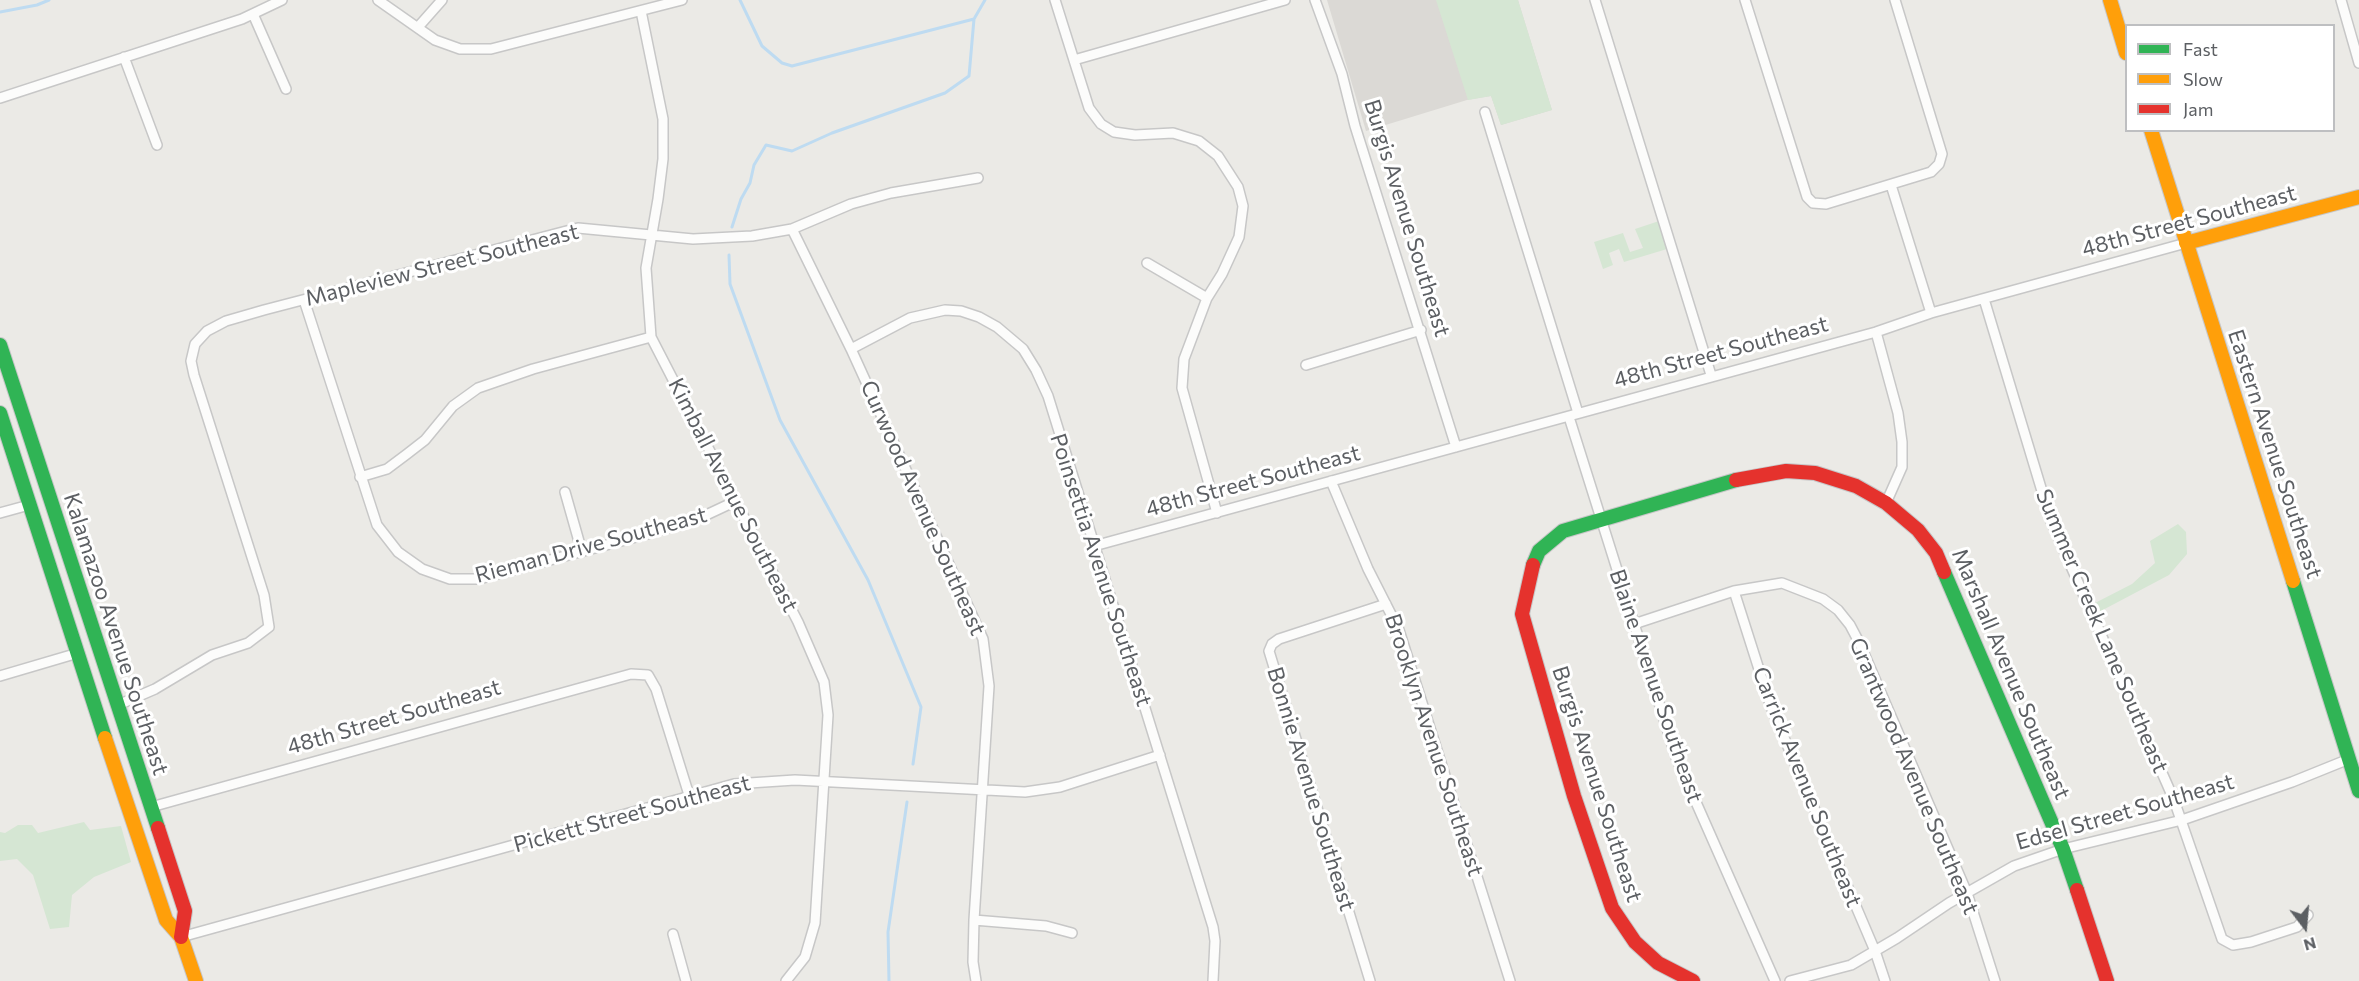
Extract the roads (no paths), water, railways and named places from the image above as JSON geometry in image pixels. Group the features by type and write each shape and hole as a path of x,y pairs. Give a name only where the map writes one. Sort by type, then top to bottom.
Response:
{"street":[{"path":"0,98 253,14 282,0"},
{"path":"378,0 419,26 435,40 460,49 491,50 682,0"},
{"path":"419,26 442,0"},
{"path":"1055,0 1089,108 1101,124 1114,132 1135,135 1173,133 1199,141 1218,156 1229,170 1243,206 1239,237 1207,298 1184,359 1182,388 1217,513"},
{"path":"1074,60 1285,0"},
{"path":"1595,0 1711,375"},
{"path":"1744,0 1807,197 1813,203 1826,204 1931,172 1939,164 1942,154 1896,2"},
{"path":"2110,0 2125,47"},
{"path":"2341,0 2359,63"},
{"name":"Burgis Avenue Southeast","path":"1316,1 1456,447"},
{"name":"Kimball Avenue Southeast","path":"640,11 663,119 663,159 646,268 651,337 798,622 824,682 828,715 814,931 805,957 788,978"},
{"path":"253,14 286,89"},
{"path":"124,57 157,145"},
{"name":"Blaine Avenue Southeast","path":"1485,112 1574,415 1601,521 1676,757 1775,981"},
{"name":"Eastern Avenue Southeast","path":"2152,132 2359,791"},
{"name":"Mapleview Street Southeast","path":"118,705 155,689 212,655 248,643 269,627 264,595 191,361 195,344 207,331 226,321 578,228 693,239 722,239 792,229 851,204 891,193 978,178"},
{"path":"1891,185 1931,314"},
{"name":"48th Street Southeast","path":"1094,546 2359,197"},
{"name":"Curwood Avenue Southeast","path":"792,229 851,350 983,639 989,686 974,920 975,981"},
{"path":"1147,262 1207,298"},
{"name":"Summer Creek Lane Southeast","path":"1984,299 2051,520 2182,820 2222,939 2234,945 2251,942 2297,927 2307,915"},
{"name":"Rieman Drive Southeast","path":"304,300 377,525 398,552 422,569 450,579 478,579 582,552 704,516 736,501"},
{"name":"Poinsettia Avenue Southeast","path":"851,350 910,318 927,313 961,311 979,317 997,327 1023,349 1048,396 1213,927 1215,941 1213,981"},
{"path":"1306,365 1421,330"},
{"path":"1876,332 1898,413 1902,442 1902,467 1886,503"},
{"path":"360,477 387,468 407,454 425,440 453,405 478,388 533,369 651,337"},
{"name":"Kalamazoo Avenue Southeast","path":"0,345 185,911 181,937"},
{"name":"Kalamazoo Avenue Southeast","path":"0,413 166,920 181,937 196,981"},
{"name":"Marshall Avenue Southeast","path":"1601,521 1750,476 1783,471 1815,473 1856,486 1886,503 1918,530 1936,553 2063,849 2107,981"},
{"name":"Brooklyn Avenue Southeast","path":"1331,482 1368,569 1399,630 1510,981"},
{"path":"565,492 582,552"},
{"path":"0,513 29,505 48,516 67,574 80,589"},
{"name":"Burgis Avenue Southeast","path":"1601,521 1563,531 1539,550 1529,575 1522,614 1574,796 1612,908 1635,942 1658,963 1684,980"},
{"name":"Grantwood Avenue Southeast","path":"1634,624 1734,591 1782,583 1803,589 1823,599 1850,625 1966,893 1995,981"},
{"name":"Carrick Avenue Southeast","path":"1734,591 1771,707 1875,951 1885,981"},
{"name":"Bonnie Avenue Southeast","path":"1370,981 1269,651 1272,644 1279,639 1386,604"},
{"path":"71,632 78,638 99,696 118,705"},
{"path":"0,676 78,653"},
{"name":"48th Street Southeast","path":"151,807 621,675 648,675 656,688 689,795"},
{"name":"Pickett Street Southeast","path":"181,937 689,795 754,781 825,781 1025,792 1060,787 1160,755"},
{"name":"Edsel Street Southeast","path":"1790,981 1835,970 1875,951 1966,893 2014,866 2063,849 2182,820 2292,783 2349,759"},
{"path":"974,920 1046,926 1072,933"},
{"path":"673,934 686,981"}],"waterway":[{"path":"0,12 37,5 49,0"},
{"path":"740,0 762,46 782,63 792,66 974,19"},
{"path":"732,227 741,199 750,183 754,165 766,145 792,151 832,133 945,93 969,76 974,19 985,0"},
{"path":"729,255 730,284 780,420 868,580 921,707 913,764"},
{"path":"889,981 888,932 907,802"}]}
